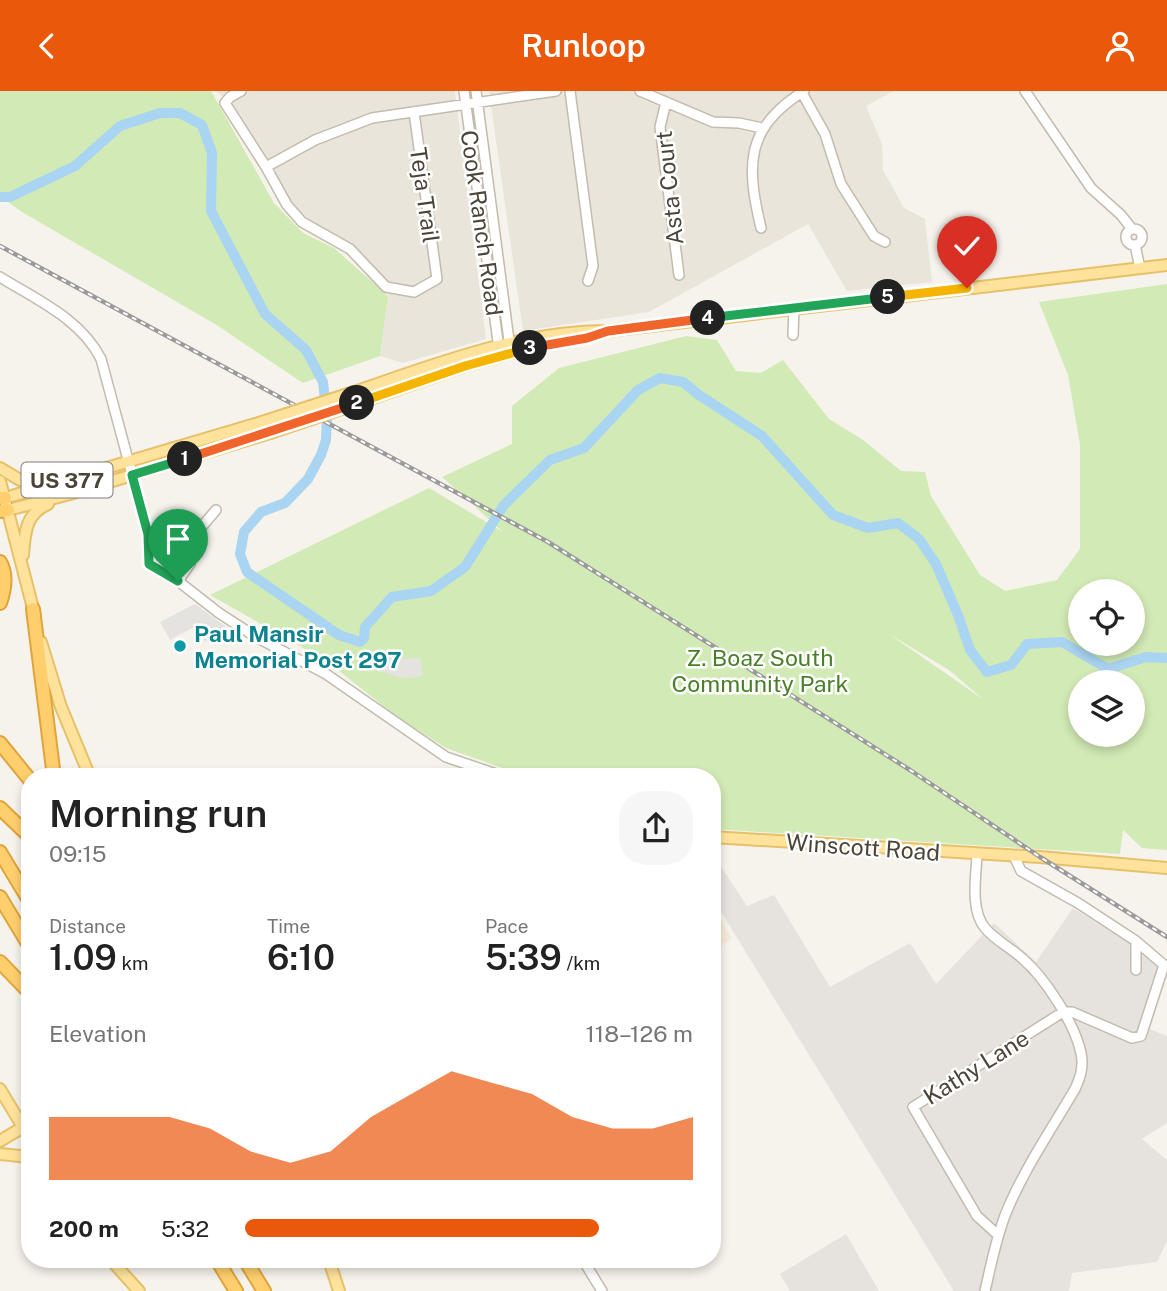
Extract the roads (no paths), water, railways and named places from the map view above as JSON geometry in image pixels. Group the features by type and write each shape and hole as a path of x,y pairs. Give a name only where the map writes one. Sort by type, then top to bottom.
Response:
{"highway":[{"path":"0,562 4,568 5,580 0,603"},
{"path":"33,609 53,768"},
{"path":"0,743 21,769"},
{"path":"0,808 21,828"},
{"path":"0,852 21,887"},
{"path":"0,897 21,932"},
{"path":"0,962 21,984"},
{"path":"222,1268 236,1291"},
{"path":"250,1268 264,1291"}],"main road":[{"name":"US 377","path":"3,504 70,494 270,433 461,356 505,350 576,331 608,331 1167,265"},
{"name":"US 377","path":"3,504 58,483 262,422 356,398"},
{"path":"0,468 27,482 58,483"},
{"path":"0,481 3,504 22,561 61,707 86,768"},
{"path":"22,561 26,528 30,518 41,507 70,494"},
{"name":"Winscott Road","path":"721,838 1167,868"},
{"path":"0,1089 21,1118"},
{"path":"0,1141 21,1128"},
{"path":"0,1154 21,1156"},
{"path":"118,1268 139,1291"},
{"path":"331,1268 338,1291"}],"street":[{"path":"241,91 225,103 266,167 343,128 372,118 556,91"},
{"name":"Cook Ranch Road","path":"464,91 505,350"},
{"name":"Cook Ranch Road","path":"476,91 505,350"},
{"path":"570,91 593,266 588,281"},
{"path":"640,91 713,122 739,123 762,128"},
{"path":"761,228 752,191 752,157 762,128 778,109 802,91 825,134 841,184 874,236 885,242"},
{"path":"1025,91 1091,188 1121,215 1132,229 1140,231 1142,241 1135,245 1140,268"},
{"name":"Asta Court","path":"666,102 660,127 679,275"},
{"name":"Teja Trail","path":"266,167 287,205 302,222 350,249 386,287 414,292 437,279 414,112"},
{"path":"0,277 66,318 95,347 108,378 148,534 149,564 178,581 256,637 326,674 446,757 478,768"},
{"path":"793,335 794,308"},
{"path":"178,581 190,564 192,538 216,510"},
{"path":"977,855 975,894 984,927 1044,979 1081,1052 1081,1075 1021,1179 998,1235 985,1291"},
{"path":"1014,856 1021,871 1136,940 1164,965 1142,1036 1132,1038 1072,1012 1063,1012"},
{"path":"1136,940 1136,970"},
{"name":"Kathy Lane","path":"998,1235 977,1216 913,1107 1063,1012"},
{"path":"588,1268 602,1291"}],"waterway":[{"path":"0,197 10,197 75,166 120,126 160,113 180,113 202,125 212,153 211,211 265,314 306,350 323,382 327,418 326,440 308,479 285,503 261,512 244,532 240,554 247,572 339,635 360,642 364,638 365,627 392,597 431,591 465,567 504,505 550,460 584,448 638,390 660,378 683,382 762,436 833,515 868,528 898,523 919,539 936,564 970,650 987,672 1011,665 1027,644 1062,642 1108,669 1146,657 1167,658"}],"railway":[{"path":"0,246 548,542 910,770 1040,857 1167,937"}],"place":[{"name":"Paul Mansir Memorial Post 297","path":"180,646"}],"park label":[{"name":"Z. Boaz South Community Park","path":"760,670"}]}
